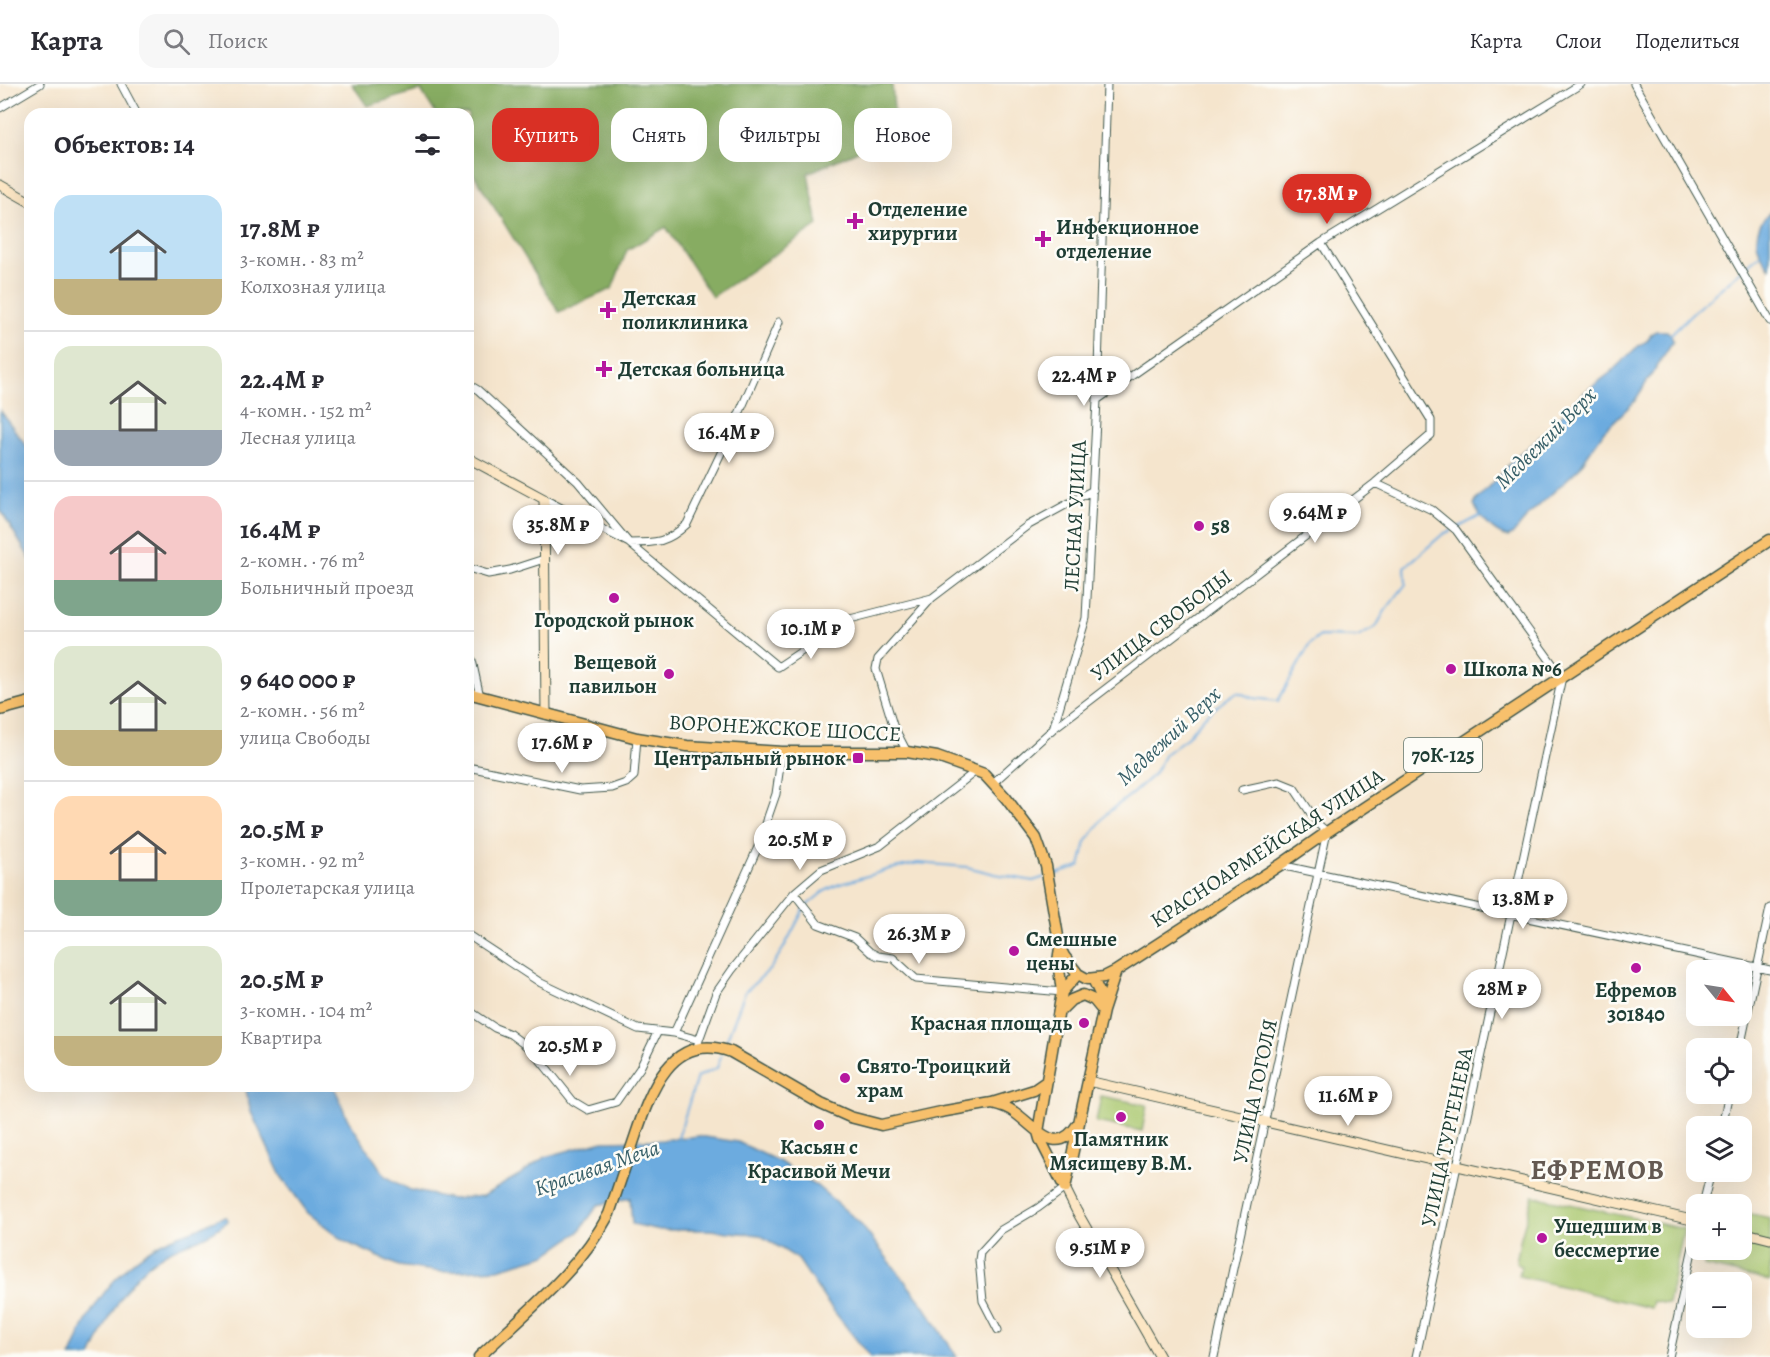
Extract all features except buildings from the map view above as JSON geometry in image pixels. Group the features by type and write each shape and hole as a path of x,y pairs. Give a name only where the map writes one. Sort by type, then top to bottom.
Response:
{"main road":[{"path":"0,185 24,199"},
{"path":"474,461 544,499 546,714"},
{"name":"КРАСНОАРМЕЙСКАЯ УЛИЦА","path":"1116,971 1770,540"},
{"name":"ВОРОНЕЖСКОЕ ШОССЕ","path":"474,695 637,738 687,746 782,752 907,752 938,757 984,774 1006,798 1036,838 1046,866 1060,947"},
{"path":"0,711 24,704"},
{"path":"1060,947 1070,964 1083,977 1093,979 1116,971"},
{"path":"1060,947 1058,961 1062,992 1038,1132 1076,1210 1160,1357"},
{"path":"1065,1188 1103,1011 1116,971"},
{"path":"1062,992 1078,974"},
{"path":"1093,979 1101,996 1103,1011"},
{"path":"1058,1013 1071,1000 1083,995 1094,1000 1103,1011"},
{"path":"479,1357 570,1270 591,1245 609,1214 650,1095 668,1067 678,1057 698,1044 716,1046 731,1052 821,1104 850,1117 881,1125 992,1103 1034,1090 1047,1081"},
{"path":"1088,1081 1686,1219"},
{"path":"992,1103 1014,1111 1038,1132 1052,1140 1064,1139 1080,1122"},
{"path":"1752,1234 1770,1239"}],"street":[{"path":"0,108 39,84"},
{"path":"121,84 134,108"},
{"name":"ЛЕСНАЯ УЛИЦА","path":"1053,729 1086,618 1097,400 1107,84"},
{"path":"1097,400 1321,243 1581,84"},
{"path":"1634,84 1770,321"},
{"name":"УЛИЦА СВОБОДЫ","path":"993,783 1053,729 1375,483 1431,435 1431,420 1321,243"},
{"path":"544,499 630,543 655,543 675,535 687,524 732,430 778,322"},
{"path":"474,388 578,482 630,543 778,667 850,619 932,598"},
{"path":"1375,483 1432,510 1456,530 1562,678"},
{"path":"907,752 893,725 876,669 878,658 932,598 1027,526 1093,490"},
{"path":"474,570 488,574 510,570 544,559"},
{"path":"474,669 480,697"},
{"name":"УЛИЦА ТУРГЕНЕВА","path":"1416,1357 1562,678"},
{"path":"474,769 580,790 612,788 626,783 634,776 637,738"},
{"path":"674,1033 763,836 776,794 782,752"},
{"path":"474,939 541,983 638,1029 674,1033 698,1044 716,993 794,893 821,870 880,846 976,771"},
{"path":"1242,790 1279,782 1294,788 1318,824 1327,832"},
{"name":"УЛИЦА ГОГОЛЯ","path":"1214,1357 1327,832"},
{"path":"1280,865 1770,970"},
{"path":"794,893 818,924 855,938 878,956 893,958 916,980 1062,992"},
{"path":"1742,1038 1770,908"},
{"path":"474,1015 510,1034 533,1051 573,1101 588,1110 615,1102 640,1068 658,1031"},
{"path":"998,1330 983,1301 978,1260 980,1253 1001,1230 1038,1208 1065,1188"},
{"path":"1669,1357 1690,1260"}],"green space":[{"path":"352,84 892,84 894,108 854,108 854,153 842,158 842,108 719,108 719,162 833,162 808,173 818,225 712,297 666,227 627,250 612,289 559,312 474,175 474,108 432,108 421,90 367,106"},
{"path":"1101,1096 1147,1105 1142,1131 1096,1122"},
{"path":"1533,1196 1684,1229 1668,1304 1653,1301 1651,1308 1519,1276 1521,1266 1516,1262"},
{"path":"1752,1214 1770,1218 1770,1281 1752,1277 1752,1272 1730,1272 1704,1266 1706,1260 1752,1260"}],"water":[{"path":"1770,212 1770,268 1758,247 1757,233"},
{"path":"1656,331 1667,331 1673,341 1634,402 1604,431 1579,468 1529,515 1512,535 1508,537 1492,529 1476,509 1474,504 1477,499 1519,454 1585,392 1610,373"},
{"path":"0,410 24,443 24,549 0,509"},
{"name":"Красивая Меча","path":"246,1092 336,1092 347,1118 385,1176 410,1190 452,1199 483,1196 545,1157 603,1141 662,1140 699,1136 738,1142 780,1162 817,1186 859,1222 925,1307 957,1357 870,1357 826,1301 798,1259 760,1235 710,1230 660,1230 632,1224 630,1198 598,1205 579,1232 546,1255 498,1269 442,1272 399,1266 346,1242 308,1213 281,1176 251,1112"},
{"path":"225,1217 227,1221 213,1232 166,1253 152,1262 140,1273 120,1299 91,1357 70,1357 93,1310 110,1286 131,1264 169,1239"}],"waterway":[{"name":"Медвежий Верх","path":"1669,336 1763,252"},
{"name":"Медвежий Верх","path":"1457,528 1484,514"},
{"name":"Медвежий Верх","path":"1051,876 1080,866 1086,842 1107,813 1154,774 1165,754 1185,739 1204,717 1225,700 1237,692 1253,698 1278,701 1310,644 1320,636 1358,637 1376,627 1406,584 1405,567 1443,534 1452,530"},
{"name":"Медвежий Верх","path":"724,1047 745,992 770,969 805,907 823,892 837,885 918,863 967,867 1033,881 1045,877"},
{"name":"Медвежий Верх","path":"678,1138 697,1077 717,1068 722,1053"}],"place":[{"name":"Отделение хирургии","path":"855,221"},
{"name":"Инфекционное отделение","path":"1043,239"},
{"name":"Детская поликлиника","path":"608,310"},
{"name":"Детская больница","path":"604,369"},
{"name":"58","path":"1199,526"},
{"name":"Городской рынок","path":"614,598"},
{"name":"Школа №6","path":"1451,669"},
{"name":"Вещевой павильон","path":"669,674"},
{"name":"Центральный рынок","path":"858,758"},
{"name":"Смешные цены","path":"1014,951"},
{"name":"Ефремов 301840","path":"1636,968"},
{"name":"Красная площадь","path":"1084,1023"},
{"name":"Свято-Троицкий храм","path":"845,1078"},
{"name":"Памятник Мясищеву В.М.","path":"1121,1117"},
{"name":"Касьян с Красивой Мечи","path":"819,1125"},
{"name":"Ушедшим в бессмертие","path":"1542,1238"}],"district":[{"name":"ЕФРЕМОВ","path":"1598,1170"}]}
